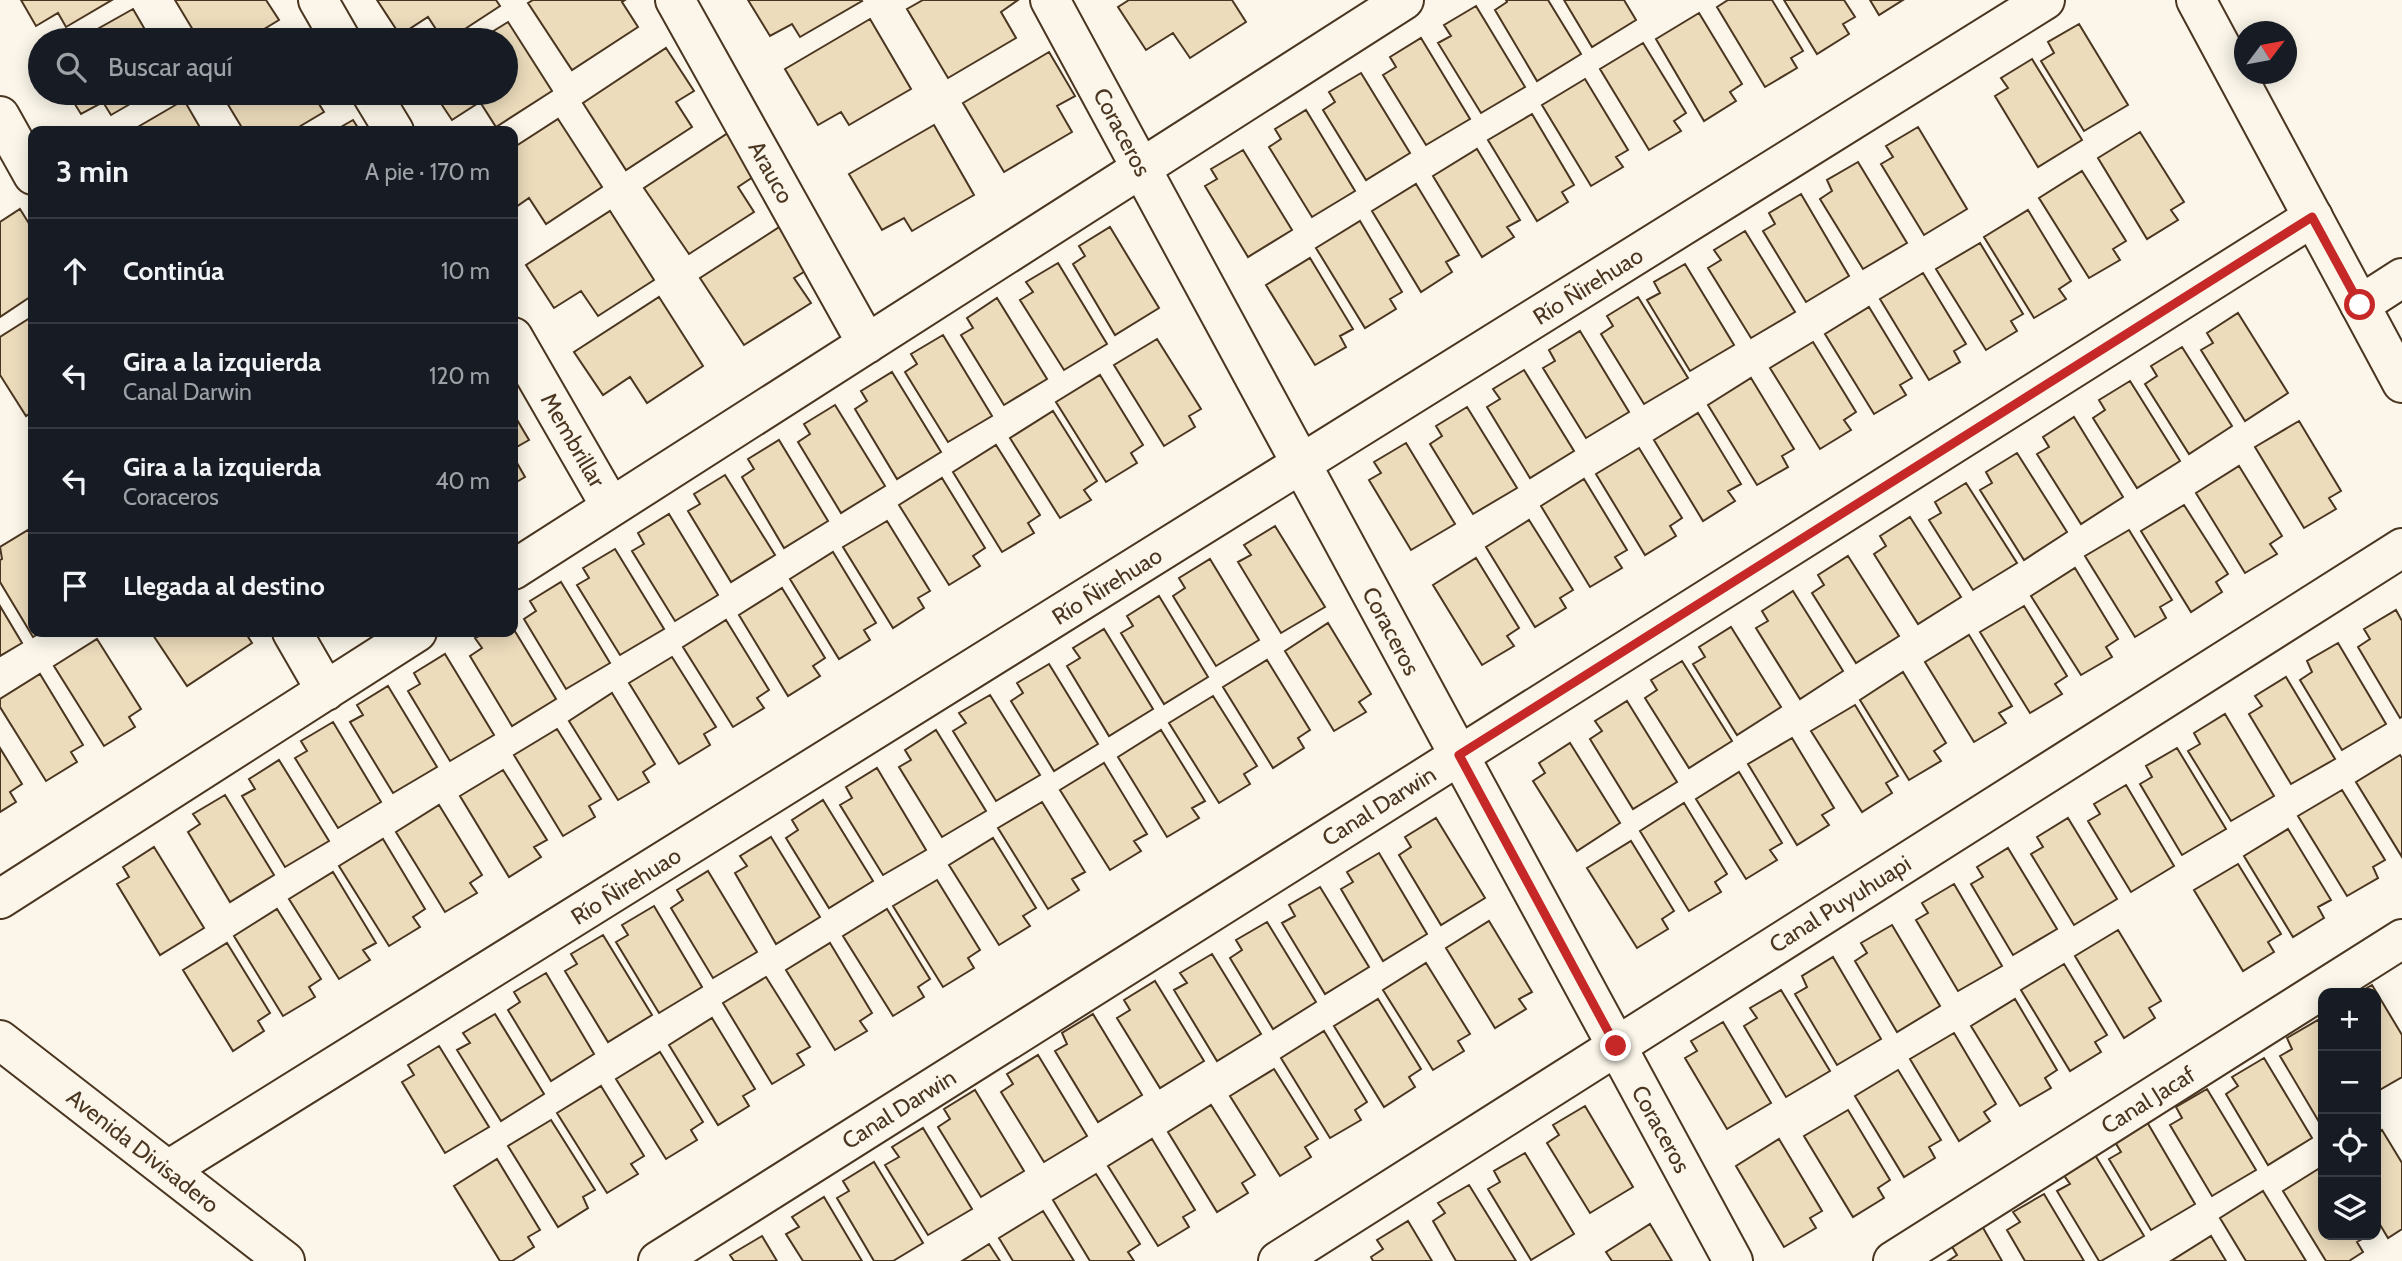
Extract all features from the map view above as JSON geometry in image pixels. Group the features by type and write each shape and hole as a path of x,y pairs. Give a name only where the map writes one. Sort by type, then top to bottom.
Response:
{"street":[{"path":"318,0 334,28"},
{"name":"Arauco","path":"675,0 867,344"},
{"name":"Coraceros","path":"1050,0 1733,1261"},
{"path":"518,567 1405,0"},
{"name":"Río Ñirehuao","path":"168,1170 2045,0"},
{"path":"2196,0 2402,383"},
{"path":"378,105 391,126"},
{"path":"0,116 28,166"},
{"name":"Canal Darwin","path":"658,1261 2312,217"},
{"path":"2360,305 2402,278"},
{"name":"Membrillar","path":"518,346 611,507"},
{"name":"Canal Puyuhuapi","path":"1278,1261 2402,548"},
{"path":"295,637 326,691"},
{"path":"0,899 409,637"},
{"name":"Canal Jacaf","path":"1893,1261 2402,939"},
{"name":"Avenida Divisadero","path":"0,1041 285,1261"}],"building":[{"path":"21,0 112,0 66,27 58,13 36,26"},
{"path":"175,0 266,0 279,20 266,28 192,28"},
{"path":"377,0 496,0 500,6 466,28 435,28 428,17 411,28 395,28"},
{"path":"533,0 625,0 622,2 638,27 572,70 528,3"},
{"path":"748,0 862,1 800,37 792,24 770,36"},
{"path":"923,0 1018,0 1001,12 1016,38 948,78 907,9"},
{"path":"1129,0 1232,0 1246,22 1190,58 1173,33 1146,50 1118,7"},
{"path":"1506,0 1548,0 1581,54 1537,81 1495,10 1507,2"},
{"path":"1564,0 1624,0 1636,20 1592,47"},
{"path":"1728,0 1772,0 1803,51 1791,58 1797,68 1765,87 1717,7"},
{"path":"1784,0 1844,0 1855,17 1843,24 1849,34 1817,54"},
{"path":"1870,0 1903,0 1879,15"},
{"path":"1476,6 1525,87 1481,113 1438,43 1451,36 1444,25"},
{"path":"133,9 144,28 99,28"},
{"path":"1699,13 1742,84 1730,92 1736,101 1704,121 1656,39"},
{"path":"870,19 911,89 849,125 841,112 818,125 785,69"},
{"path":"508,22 512,28 498,28"},
{"path":"2079,24 2128,105 2084,131 2041,61 2054,53 2048,42"},
{"path":"518,38 552,91 495,126 482,105 518,105"},
{"path":"1421,38 1470,119 1426,145 1383,75 1396,67 1390,57"},
{"path":"1643,43 1686,113 1674,121 1681,131 1649,150 1600,69"},
{"path":"666,48 694,91 676,102 692,127 626,170 583,103"},
{"path":"1049,52 1075,96 1057,106 1072,132 1004,172 963,103"},
{"path":"2032,59 2082,140 2038,167 1995,96 2008,88 2001,78"},
{"path":"1361,73 1410,153 1366,180 1323,110 1335,102 1329,92"},
{"path":"1585,79 1628,150 1616,157 1623,167 1591,186 1542,105"},
{"path":"75,105 98,105 81,114"},
{"path":"105,105 128,105 111,115"},
{"path":"175,105 187,105 199,126 140,126"},
{"path":"228,105 320,105 324,112 300,126 241,126"},
{"path":"442,105 475,105 452,120"},
{"path":"1306,110 1355,191 1312,217 1269,147 1281,139 1275,129"},
{"path":"1532,114 1574,185 1562,192 1568,202 1537,221 1488,140"},
{"path":"558,119 602,187 546,224 529,198 518,206 518,145"},
{"path":"353,120 357,126 343,126"},
{"path":"934,125 974,195 912,231 904,218 882,230 849,174"},
{"path":"1918,127 1967,209 1924,235 1881,164 1893,157 1886,146"},
{"path":"2140,132 2184,202 2171,210 2178,220 2147,239 2098,158"},
{"path":"728,133 756,175 738,187 754,212 689,254 644,188"},
{"path":"1477,149 1520,220 1507,227 1514,237 1482,257 1433,176"},
{"path":"1243,150 1292,230 1248,257 1205,186 1217,179 1211,169"},
{"path":"1858,162 1907,243 1863,269 1820,199 1832,191 1827,180"},
{"path":"2082,171 2126,241 2113,249 2120,260 2089,278 2039,198"},
{"path":"1416,184 1459,255 1446,262 1452,272 1421,292 1372,211"},
{"path":"1801,194 1849,276 1806,302 1763,231 1775,224 1769,213"},
{"path":"20,209 28,222 28,298 0,317 0,222"},
{"path":"2028,210 2071,281 2059,289 2066,299 2034,318 1984,237"},
{"path":"610,211 654,280 598,316 581,291 554,308 526,265"},
{"path":"1360,221 1402,292 1390,299 1396,309 1365,328 1316,248"},
{"path":"784,224 812,267 794,278 811,303 744,345 700,278"},
{"path":"1110,227 1159,308 1115,335 1073,264 1085,256 1079,246"},
{"path":"1745,231 1795,312 1751,338 1708,268 1721,260 1714,250"},
{"path":"1980,243 2023,314 2011,321 2017,331 1986,350 1936,269"},
{"path":"1310,258 1353,329 1340,336 1346,347 1315,365 1266,285"},
{"path":"1058,263 1107,344 1064,370 1020,300 1033,292 1026,282"},
{"path":"1685,264 1734,345 1690,371 1647,300 1660,293 1654,282"},
{"path":"1923,273 1966,344 1954,351 1960,362 1929,380 1880,299"},
{"path":"659,297 703,366 647,403 630,377 603,395 574,352"},
{"path":"1638,297 1688,378 1644,404 1601,334 1613,326 1607,316"},
{"path":"997,298 1047,379 1004,405 961,335 973,328 967,318"},
{"path":"1869,307 1912,378 1900,385 1906,395 1874,414 1825,334"},
{"path":"2238,313 2288,393 2245,421 2201,350 2213,343 2207,333"},
{"path":"28,319 26,416 0,375 0,337"},
{"path":"1580,331 1629,412 1586,438 1543,368 1555,361 1549,350"},
{"path":"943,335 992,416 948,442 905,372 917,364 911,354"},
{"path":"1157,339 1201,409 1189,416 1195,427 1164,446 1114,365"},
{"path":"1813,342 1856,412 1844,420 1851,430 1820,449 1770,368"},
{"path":"2182,347 2232,426 2189,454 2145,384 2157,376 2151,366"},
{"path":"1524,370 1574,451 1530,478 1487,407 1500,399 1493,389"},
{"path":"892,372 941,452 897,479 855,409 867,401 861,391"},
{"path":"1100,375 1143,445 1131,453 1137,463 1106,482 1056,402"},
{"path":"1751,378 1794,449 1782,456 1788,467 1757,485 1708,405"},
{"path":"2130,381 2180,461 2137,488 2093,418 2105,410 2099,400"},
{"path":"835,405 885,486 841,513 798,442 810,434 804,424"},
{"path":"1467,407 1517,488 1473,514 1430,444 1442,436 1436,426"},
{"path":"1053,411 1097,481 1084,490 1091,500 1060,518 1010,438"},
{"path":"1698,413 1741,484 1728,491 1735,501 1703,521 1654,440"},
{"path":"2074,417 2123,497 2081,524 2037,454 2049,447 2043,437"},
{"path":"518,421 529,440 518,446"},
{"path":"2299,421 2341,491 2329,498 2336,509 2304,528 2255,447"},
{"path":"779,440 828,521 784,548 742,477 754,469 748,459"},
{"path":"1406,443 1455,524 1411,550 1369,480 1381,473 1374,462"},
{"path":"996,445 1040,515 1028,523 1034,533 1002,552 953,472"},
{"path":"1639,448 1682,518 1670,526 1676,536 1645,555 1596,474"},
{"path":"2017,453 2067,532 2024,560 1980,490 1992,483 1986,472"},
{"path":"518,465 525,477 518,481"},
{"path":"2239,466 2282,536 2270,544 2277,554 2245,573 2196,493"},
{"path":"725,475 775,555 731,582 688,511 700,504 694,494"},
{"path":"942,478 985,548 973,556 980,566 949,585 899,505"},
{"path":"1584,479 1627,550 1615,557 1622,568 1590,587 1541,506"},
{"path":"1966,483 2017,563 1973,590 1929,520 1941,513 1935,502"},
{"path":"2184,505 2228,574 2216,582 2222,592 2191,612 2141,531"},
{"path":"669,514 718,595 675,621 632,551 644,544 638,533"},
{"path":"1910,517 1961,597 1918,624 1874,554 1886,546 1880,536"},
{"path":"1529,520 1573,590 1560,598 1566,608 1535,627 1486,547"},
{"path":"887,521 930,591 918,598 924,608 893,628 843,547"},
{"path":"1275,526 1325,607 1281,633 1238,562 1251,555 1244,545"},
{"path":"28,530 28,629 0,582 0,547"},
{"path":"2129,530 2172,600 2160,607 2166,618 2135,637 2085,556"},
{"path":"615,549 664,629 620,655 577,585 589,578 583,568"},
{"path":"833,552 876,623 864,630 870,640 839,659 790,579"},
{"path":"1848,556 1899,636 1856,663 1812,593 1824,585 1818,575"},
{"path":"1476,558 1519,628 1507,636 1514,646 1482,665 1433,585"},
{"path":"1210,559 1259,640 1216,666 1173,596 1185,588 1179,578"},
{"path":"2075,568 2118,639 2106,647 2112,657 2081,675 2031,596"},
{"path":"561,582 610,663 566,689 524,619 536,611 530,601"},
{"path":"782,588 825,658 813,666 820,676 788,696 739,615"},
{"path":"1793,591 1843,671 1800,699 1756,628 1768,621 1762,611"},
{"path":"1159,596 1208,677 1164,704 1121,633 1133,626 1127,616"},
{"path":"0,606 22,643 0,656"},
{"path":"2024,606 2067,676 2055,684 2062,694 2030,713 1980,632"},
{"path":"2396,610 2402,621 2400,718 2358,647 2370,639 2364,629"},
{"path":"726,620 769,690 757,698 764,708 733,727 683,647"},
{"path":"1328,623 1371,694 1359,702 1366,712 1334,731 1285,651"},
{"path":"1731,627 1781,707 1737,735 1693,664 1705,657 1699,647"},
{"path":"1104,629 1153,709 1109,736 1067,666 1080,658 1073,648"},
{"path":"1969,635 2012,706 1999,713 2006,723 1974,742 1925,662"},
{"path":"518,636 556,699 512,726 470,656 482,648 475,638"},
{"path":"154,637 248,637 252,643 187,686"},
{"path":"97,639 141,709 129,717 135,727 104,746 54,666"},
{"path":"2338,643 2386,724 2342,750 2300,680 2312,672 2307,661"},
{"path":"445,654 494,735 450,761 408,691 420,684 414,673"},
{"path":"672,657 716,727 704,734 710,745 679,764 629,683"},
{"path":"1267,660 1310,730 1298,738 1304,748 1273,768 1223,687"},
{"path":"1682,661 1732,741 1689,768 1645,698 1657,690 1651,680"},
{"path":"1049,664 1098,744 1054,771 1011,701 1023,693 1017,683"},
{"path":"1903,672 1946,743 1934,751 1941,761 1909,780 1860,700"},
{"path":"40,674 83,745 71,752 77,762 46,781 0,707 0,699"},
{"path":"2286,677 2335,759 2291,784 2249,714 2262,706 2255,696"},
{"path":"388,686 437,767 393,793 350,722 363,715 357,705"},
{"path":"612,693 655,764 643,772 649,782 618,800 569,721"},
{"path":"990,695 1040,775 996,801 953,731 966,723 959,713"},
{"path":"1213,696 1257,766 1244,774 1250,784 1219,803 1169,723"},
{"path":"1627,701 1677,782 1633,809 1590,739 1602,731 1595,721"},
{"path":"1855,705 1898,776 1886,783 1892,793 1862,812 1811,731"},
{"path":"2225,714 2274,796 2231,821 2188,751 2200,744 2194,733"},
{"path":"333,722 381,802 338,828 295,758 307,751 301,741"},
{"path":"557,729 601,799 589,806 595,817 563,836 514,755"},
{"path":"936,730 986,811 942,837 899,767 911,760 905,750"},
{"path":"1161,730 1205,801 1192,808 1199,818 1167,837 1118,757"},
{"path":"1792,738 1834,808 1822,815 1829,825 1797,845 1748,764"},
{"path":"1570,743 1620,823 1577,851 1533,781 1545,773 1539,763"},
{"path":"0,748 22,784 10,792 16,802 0,812"},
{"path":"2177,748 2226,829 2182,855 2140,784 2152,777 2146,766"},
{"path":"2400,755 2402,758 2402,857 2356,782"},
{"path":"279,760 329,841 285,867 242,796 255,789 249,779"},
{"path":"1104,763 1147,834 1134,841 1141,851 1110,870 1060,790"},
{"path":"877,768 926,850 883,875 840,805 852,798 846,787"},
{"path":"503,770 547,840 534,847 541,857 509,877 460,796"},
{"path":"1739,772 1782,843 1770,850 1777,860 1746,879 1696,799"},
{"path":"2126,785 2174,866 2131,892 2088,821 2100,814 2094,804"},
{"path":"2342,790 2385,860 2373,867 2378,878 2347,896 2298,816"},
{"path":"225,795 274,875 230,902 188,832 200,824 193,814"},
{"path":"823,800 873,881 829,908 786,838 798,830 792,820"},
{"path":"1042,802 1085,872 1072,879 1079,890 1048,909 998,828"},
{"path":"1684,803 1727,874 1715,882 1721,892 1689,911 1640,831"},
{"path":"439,805 482,875 470,883 477,893 445,912 396,832"},
{"path":"1436,818 1485,898 1441,925 1399,855 1411,847 1405,837"},
{"path":"2068,818 2117,899 2074,925 2031,854 2043,847 2037,837"},
{"path":"2288,829 2331,900 2318,907 2324,918 2293,937 2244,856"},
{"path":"771,837 820,917 776,944 735,873 747,866 740,856"},
{"path":"993,838 1036,908 1023,916 1030,926 999,945 949,865"},
{"path":"383,839 425,909 413,917 420,927 389,946 339,866"},
{"path":"1631,841 1674,911 1662,919 1668,929 1637,948 1587,868"},
{"path":"154,847 204,928 160,955 117,884 129,877 123,867"},
{"path":"2008,848 2057,929 2013,955 1971,884 1983,877 1977,867"},
{"path":"1379,853 1427,934 1383,961 1341,889 1353,882 1347,872"},
{"path":"2238,864 2281,934 2268,942 2274,952 2243,971 2194,890"},
{"path":"708,871 757,952 713,978 671,908 683,900 677,890"},
{"path":"333,872 376,943 363,950 370,960 339,979 289,899"},
{"path":"937,880 980,950 968,958 974,968 943,987 893,906"},
{"path":"1954,884 2002,966 1958,991 1916,920 1928,913 1922,903"},
{"path":"1320,887 1369,967 1325,994 1282,923 1295,916 1289,905"},
{"path":"654,906 702,987 659,1013 616,942 628,935 622,925"},
{"path":"277,909 321,979 309,987 315,997 283,1016 234,936"},
{"path":"887,909 930,979 918,987 924,997 893,1016 843,936"},
{"path":"1489,921 1532,992 1519,999 1526,1009 1495,1028 1446,948"},
{"path":"1267,922 1316,1002 1273,1029 1230,958 1242,950 1236,940"},
{"path":"1892,925 1940,1006 1897,1032 1855,961 1867,953 1861,943"},
{"path":"2118,930 2161,1001 2149,1008 2155,1018 2124,1038 2075,956"},
{"path":"603,935 652,1015 608,1042 565,971 577,964 571,954"},
{"path":"227,943 270,1013 258,1021 264,1031 233,1051 183,970"},
{"path":"830,943 872,1013 860,1021 867,1031 835,1050 786,970"},
{"path":"1212,954 1261,1034 1217,1061 1174,990 1187,983 1180,973"},
{"path":"1833,957 1881,1039 1837,1065 1795,994 1807,987 1802,976"},
{"path":"1426,963 1470,1034 1458,1041 1464,1051 1433,1070 1383,990"},
{"path":"2064,964 2107,1035 2095,1042 2101,1052 2070,1071 2021,990"},
{"path":"546,973 594,1054 551,1081 508,1010 520,1002 514,992"},
{"path":"766,977 810,1047 797,1054 804,1065 772,1084 723,1003"},
{"path":"1155,981 1204,1061 1160,1088 1117,1018 1130,1010 1124,1000"},
{"path":"1781,990 1830,1071 1786,1097 1744,1026 1757,1018 1750,1008"},
{"path":"1378,999 1421,1069 1409,1077 1415,1087 1384,1107 1334,1026"},
{"path":"2015,999 2057,1070 2045,1078 2051,1088 2020,1106 1971,1026"},
{"path":"2381,1000 2402,1035 2402,1077 2381,1089"},
{"path":"495,1014 544,1094 501,1121 457,1050 470,1043 463,1033"},
{"path":"1093,1014 1142,1095 1098,1122 1055,1051 1067,1044 1062,1033"},
{"path":"712,1018 755,1089 743,1096 749,1106 718,1125 669,1045"},
{"path":"2318,1020 2318,1120 2280,1056 2292,1049 2287,1038"},
{"path":"1723,1022 1771,1103 1727,1129 1685,1058 1697,1051 1691,1041"},
{"path":"1324,1031 1367,1102 1355,1110 1361,1120 1330,1138 1281,1058"},
{"path":"1954,1033 1996,1104 1984,1112 1990,1121 1959,1141 1910,1059"},
{"path":"439,1046 489,1127 445,1153 402,1082 414,1075 408,1065"},
{"path":"660,1052 703,1122 691,1130 697,1140 666,1159 616,1079"},
{"path":"1038,1055 1087,1136 1044,1162 1001,1092 1013,1084 1007,1074"},
{"path":"2264,1058 2312,1138 2268,1165 2226,1094 2238,1086 2232,1077"},
{"path":"1274,1069 1318,1139 1305,1147 1311,1157 1280,1176 1230,1096"},
{"path":"1898,1070 1941,1140 1929,1147 1935,1158 1904,1177 1855,1096"},
{"path":"601,1086 644,1156 631,1164 638,1174 607,1193 557,1113"},
{"path":"2207,1089 2256,1170 2212,1196 2170,1125 2182,1118 2176,1107"},
{"path":"975,1090 1024,1171 981,1197 938,1127 950,1119 944,1109"},
{"path":"1211,1105 1255,1175 1242,1183 1248,1193 1217,1212 1168,1132"},
{"path":"1585,1106 1633,1187 1590,1213 1547,1143 1559,1135 1553,1125"},
{"path":"1848,1110 1890,1180 1878,1188 1884,1198 1853,1217 1804,1136"},
{"path":"551,1120 595,1190 583,1197 588,1208 558,1227 508,1146"},
{"path":"2147,1122 2195,1204 2151,1230 2109,1159 2121,1152 2115,1142"},
{"path":"923,1128 972,1209 928,1235 885,1165 899,1157 892,1147"},
{"path":"2381,1131 2402,1163 2402,1229 2388,1238 2381,1226"},
{"path":"1152,1139 1195,1210 1183,1217 1189,1227 1158,1246 1108,1166"},
{"path":"1779,1139 1822,1211 1810,1218 1816,1228 1784,1247 1736,1166"},
{"path":"1525,1153 1574,1234 1531,1260 1488,1189 1500,1182 1494,1171"},
{"path":"2095,1155 2144,1236 2101,1261 2057,1191 2070,1184 2063,1174"},
{"path":"497,1159 540,1230 528,1237 534,1247 512,1261 500,1261 454,1186"},
{"path":"874,1162 923,1243 893,1261 874,1261 837,1198 849,1191 843,1181"},
{"path":"2318,1169 2318,1240 2360,1240 2357,1242 2363,1252 2349,1261 2326,1261 2283,1191"},
{"path":"1096,1174 1140,1244 1128,1252 1134,1261 1090,1261 1053,1200"},
{"path":"1469,1185 1516,1261 1456,1261 1433,1221 1445,1213 1438,1203"},
{"path":"2263,1191 2306,1261 2246,1261 2220,1218"},
{"path":"2044,1194 2084,1261 2025,1261 2007,1230 2020,1222 2013,1212"},
{"path":"824,1197 862,1261 803,1261 786,1234 799,1227 792,1217"},
{"path":"1043,1211 1074,1261 1013,1261 999,1238"},
{"path":"1408,1221 1432,1261 1373,1261 1371,1257 1383,1249 1377,1240"},
{"path":"1650,1224 1672,1261 1612,1261 1606,1252"},
{"path":"1982,1226 2002,1261 1948,1261 1957,1255 1951,1245"},
{"path":"762,1236 777,1261 734,1261 730,1255"},
{"path":"2211,1236 2226,1261 2171,1261"},
{"path":"989,1244 1000,1261 962,1261"}],"route":[{"path":"1616,1046 1459,755 2312,217 2360,305"}]}
